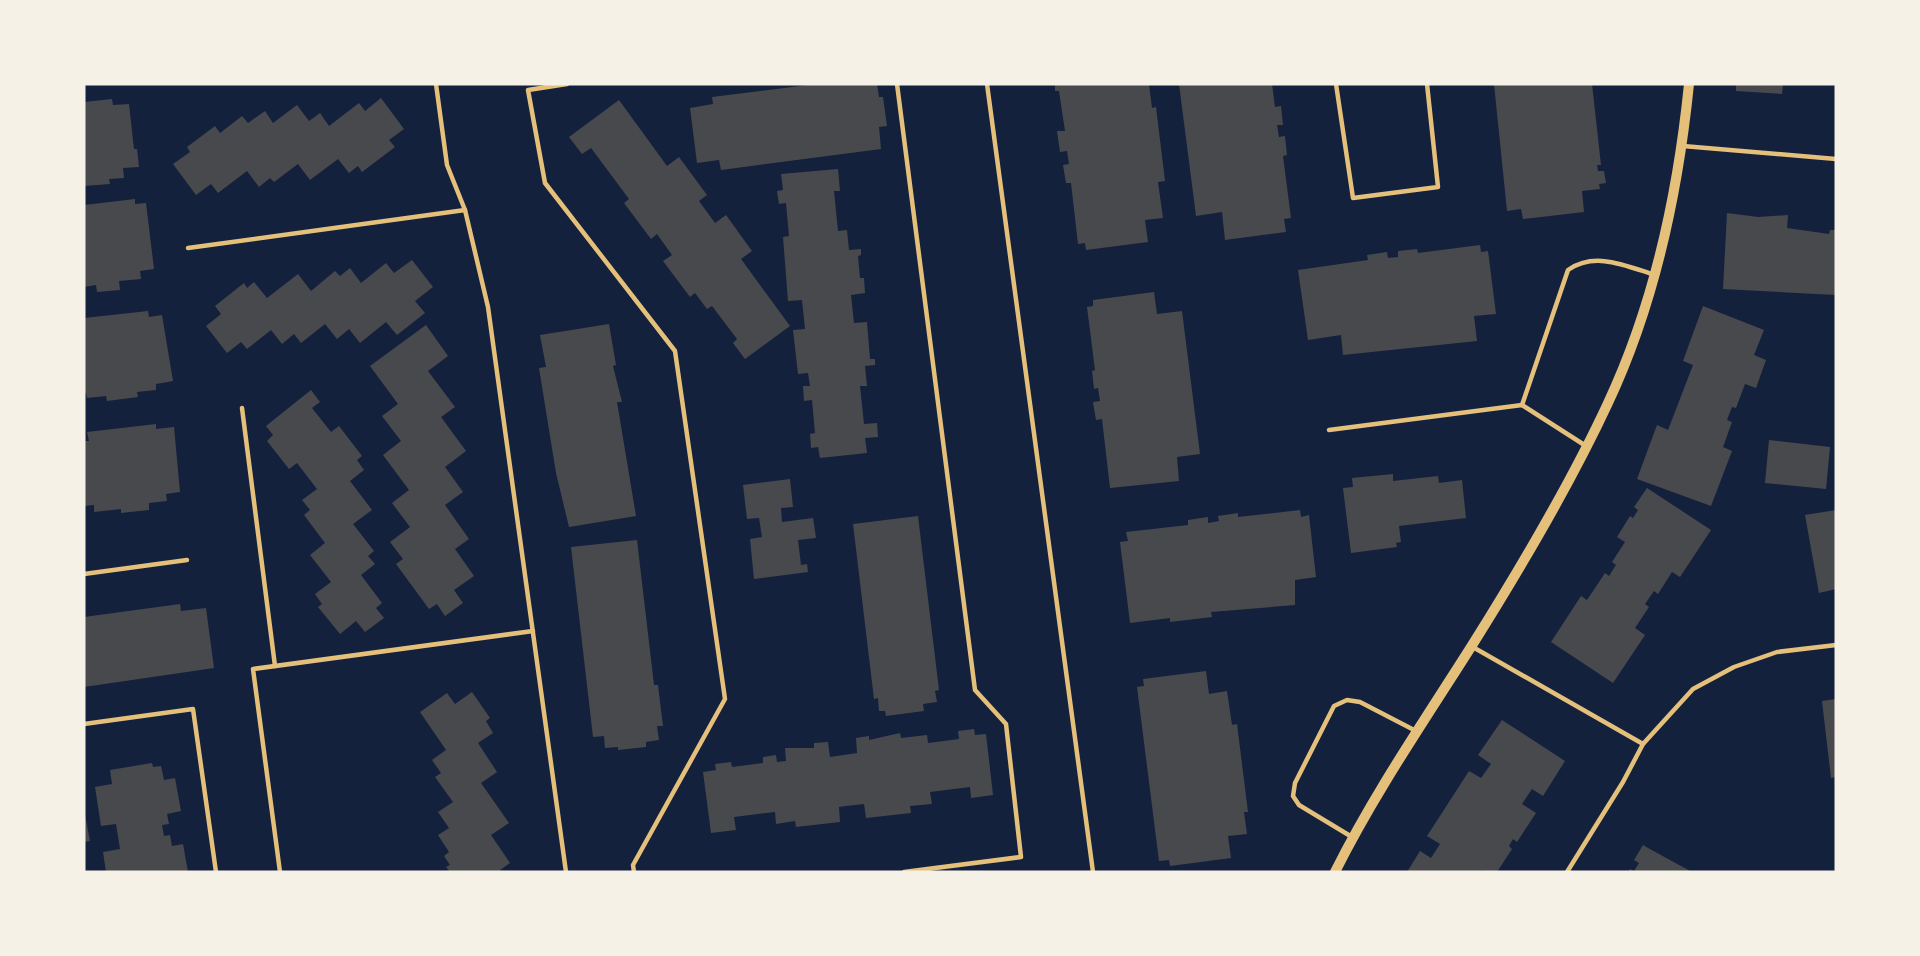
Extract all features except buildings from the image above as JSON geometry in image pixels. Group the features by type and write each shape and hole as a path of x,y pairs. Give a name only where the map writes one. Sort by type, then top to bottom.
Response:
{"street":[{"path":"1335,872 1352,837 1531,547 1609,401 1638,327 1655,274 1671,211 1683,146 1689,84"}],"lane":[{"path":"436,84 447,165 465,210 488,307 566,872"},
{"path":"567,84 528,90 545,183 675,351 725,699 633,865 634,872"},
{"path":"897,84 975,690 1006,724 1021,857 904,872"},
{"path":"987,84 1093,872"},
{"path":"1336,84 1353,198 1438,187 1427,84"},
{"path":"1683,146 1836,159"},
{"path":"188,248 465,210"},
{"path":"1522,405 1568,270 1578,263 1605,260 1655,274"},
{"path":"1329,430 1522,405 1586,446"},
{"path":"242,408 275,666"},
{"path":"84,574 187,560"},
{"path":"280,872 253,669 533,631"},
{"path":"1567,872 1623,783 1643,744 1693,689 1734,667 1777,652 1836,645"},
{"path":"1471,646 1643,744"},
{"path":"1352,837 1299,805 1293,796 1295,783 1334,706 1347,700 1360,702 1416,731"},
{"path":"84,724 193,709 216,872"}]}
